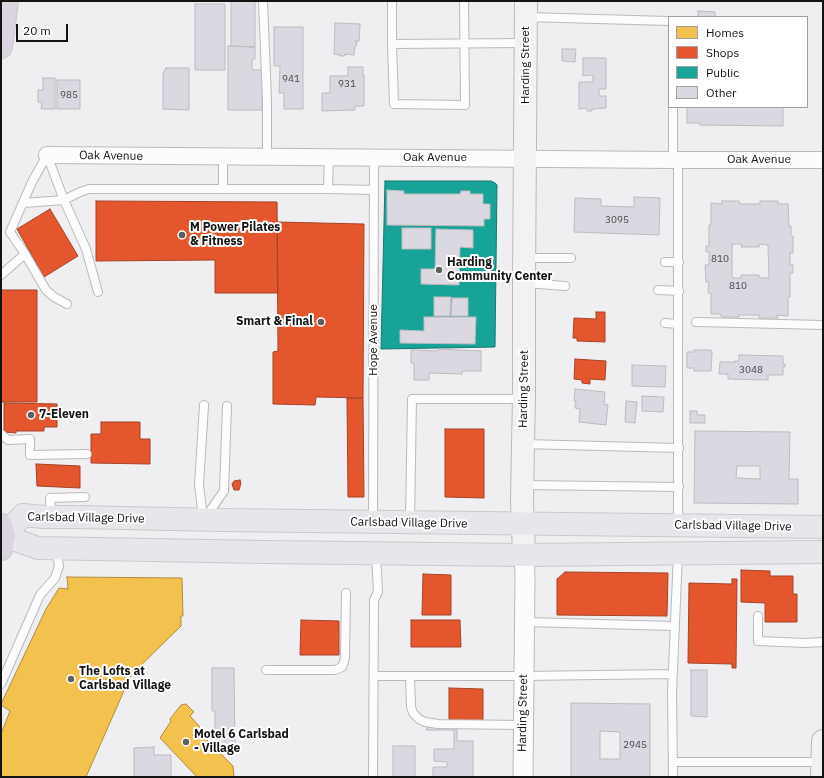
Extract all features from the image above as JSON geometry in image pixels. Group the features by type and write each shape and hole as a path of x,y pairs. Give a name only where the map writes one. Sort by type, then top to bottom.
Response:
{"highway":[{"path":"1,47 7,1"}],"main road":[{"name":"Harding Street","path":"524,555 523,444 526,9"},
{"name":"Carlsbad Village Drive","path":"823,527 261,521 51,517 24,515 2,536 38,548 524,555 823,552"},
{"path":"170,550 178,540 187,534 198,530 202,526 204,520"},
{"path":"221,551 224,543 228,539 233,536 256,530 261,521"},
{"path":"822,770 823,740"}],"street":[{"name":"Oak Avenue","path":"47,155 823,160"},
{"name":"Harding Street","path":"523,777 524,555"}],"lane":[{"path":"263,1 267,100 267,157"},
{"path":"392,1 394,104 465,105 464,1"},
{"path":"526,9 668,21"},
{"path":"392,44 526,43"},
{"path":"673,108 679,262 678,526"},
{"path":"47,155 64,200 86,249 98,292"},
{"path":"47,155 32,182 10,232 26,254 46,290 54,297 67,304"},
{"path":"223,157 223,189"},
{"path":"328,189 329,157"},
{"name":"Hope Avenue","path":"373,522 374,158"},
{"path":"24,203 64,200 89,189 374,190"},
{"path":"1,275 26,254"},
{"path":"524,258 571,258"},
{"path":"665,262 679,262"},
{"path":"524,283 566,286"},
{"path":"658,290 678,291"},
{"path":"696,322 823,325"},
{"path":"665,323 678,324"},
{"path":"410,523 412,399 524,398"},
{"path":"204,405 199,485 204,520"},
{"path":"204,520 224,491 227,406"},
{"path":"1,434 8,440 30,439 30,455 87,454"},
{"path":"523,444 679,448"},
{"path":"523,485 679,486"},
{"path":"51,517 50,498 85,497"},
{"path":"1,684 40,595 55,578 59,566 56,548"},
{"path":"373,777 374,600 378,592 376,553"},
{"path":"673,777 673,674 678,553"},
{"path":"266,670 335,670 342,667 345,657 346,593"},
{"path":"758,616 758,641 805,643 823,642"},
{"path":"524,622 675,626"},
{"path":"374,676 673,674"},
{"path":"410,676 411,707 413,713 425,722 438,724 523,725"},
{"path":"673,762 822,770"}],"building: Homes":[{"name":"The Lofts at Carlsbad Village","path":"67,577 182,578 183,616 181,616 181,626 131,675 86,777 1,777 1,734 10,711 1,704 46,609 59,588 68,589"},
{"name":"Motel 6 Carlsbad - Village","path":"186,704 194,712 190,716 200,727 197,730 233,766 233,777 197,777 160,738 171,721 170,719 181,705"}],"building: Shops":[{"path":"96,201 277,202 278,293 215,293 215,260 96,261"},
{"path":"50,209 78,256 44,277 17,229"},
{"name":"Smart & Final","path":"277,222 364,224 363,398 316,397 315,405 273,404 273,352 278,351"},
{"path":"1,290 37,290 37,402 1,402"},
{"path":"596,312 605,312 605,342 577,341 577,338 573,338 574,318 596,319"},
{"path":"575,359 606,361 605,380 590,379 590,384 582,383 582,380 574,379"},
{"path":"347,398 363,398 364,497 348,497"},
{"name":"7-Eleven","path":"4,403 57,404 57,427 44,427 44,431 16,431 16,433 4,432"},
{"path":"101,422 140,422 140,439 150,439 150,464 91,463 91,434 101,434"},
{"path":"445,429 484,429 484,498 445,497"},
{"path":"36,464 80,466 80,488 37,486"},
{"path":"240,480 241,483 239,490 234,490 232,484 234,481"},
{"path":"741,570 770,571 770,576 793,576 793,594 797,594 797,622 765,622 765,603 741,602"},
{"path":"565,572 668,573 667,616 557,615 557,579"},
{"path":"423,574 451,575 451,615 422,615"},
{"path":"732,579 737,579 736,668 732,668 732,664 688,663 689,583 732,584"},
{"path":"301,620 339,621 339,655 300,655"},
{"path":"411,620 460,620 461,647 411,647"},
{"path":"449,688 483,689 483,723 449,722"}],"building: Public":[{"name":"Harding Community Center","path":"385,181 491,181 497,185 495,347 381,349"}],"building: Other":[{"path":"231,1 255,1 255,47 231,46"},
{"path":"195,4 225,4 225,70 195,70"},
{"path":"698,11 715,12 715,16 698,16"},
{"path":"335,23 360,24 359,41 355,41 357,42 354,55 345,54 345,56 340,56 334,54"},
{"path":"274,27 303,27 303,109 284,109 284,93 279,93 280,66 274,66"},
{"path":"228,46 255,47 255,59 252,59 252,70 263,70 262,110 228,110"},
{"path":"562,49 576,49 575,62 562,61"},
{"path":"583,58 606,58 606,89 599,89 599,96 606,96 606,108 592,109 592,111 587,111 587,108 579,109 579,82 593,82 593,75 583,76"},
{"path":"348,67 363,67 364,106 355,106 355,110 322,111 322,93 330,93 330,76 348,76"},
{"path":"166,68 189,68 189,110 163,109 163,73"},
{"path":"43,78 55,78 55,109 41,109 42,102 38,102 38,90 43,90"},
{"path":"57,80 80,80 80,109 57,109"},
{"path":"687,108 783,108 783,126 700,125 700,123 687,123"},
{"path":"387,190 404,191 404,194 460,194 461,191 470,191 470,194 483,194 483,204 490,204 490,219 484,219 484,226 387,225"},
{"path":"634,197 660,198 659,235 574,232 575,198 601,199 601,206 634,207"},
{"path":"722,201 739,201 740,204 760,204 760,201 778,201 778,204 788,204 789,226 791,226 791,236 793,236 793,253 790,253 790,265 793,265 793,273 790,273 788,316 777,315 778,318 759,318 759,315 721,317 721,314 711,314 711,293 708,293 709,282 706,282 705,265 709,265 709,252 706,252 706,246 709,246 711,203 722,204","holes":["732,244 742,244 741,247 759,247 759,244 768,245 769,278 760,278 759,275 741,275 741,278 732,278"]},
{"path":"402,228 431,228 431,249 402,249"},
{"path":"436,229 473,230 473,248 460,247 459,285 421,284 421,269 435,269"},
{"path":"434,297 451,297 450,316 434,316"},
{"path":"452,298 468,298 468,316 451,316"},
{"path":"424,317 476,317 475,344 400,343 400,330 424,331"},
{"path":"438,349 481,351 481,371 462,371 462,374 429,373 429,380 414,380 414,363 411,363 411,350 438,351"},
{"path":"694,350 712,351 711,371 694,371 694,368 687,368 687,352 694,352"},
{"path":"739,355 783,356 783,364 785,364 785,367 783,367 783,375 768,375 768,380 728,379 728,374 719,374 720,362 739,361"},
{"path":"632,365 666,366 665,387 632,386"},
{"path":"575,389 605,392 604,404 608,405 606,425 579,422 580,409 575,408"},
{"path":"642,396 664,397 663,412 642,411"},
{"path":"626,401 637,402 635,423 625,422"},
{"path":"690,411 697,411 697,415 705,415 705,423 690,423"},
{"path":"695,431 790,432 789,479 798,479 798,504 694,503","holes":["737,466 760,466 760,479 736,478"]},
{"path":"212,668 234,668 235,748 215,748 215,711 212,711"},
{"path":"691,670 707,670 707,717 691,716"},
{"path":"571,703 650,704 650,777 571,777","holes":["600,731 620,732 620,759 600,759"]},
{"path":"427,727 457,727 457,741 473,741 473,777 433,777 433,767 447,767 447,762 434,761 434,749 454,749 454,730 426,730"},
{"path":"393,746 415,746 415,777 393,777"},
{"path":"154,747 154,755 171,755 171,777 134,777 134,748"}],"place":[{"name":"M Power Pilates & Fitness","path":"182,235"},
{"name":"Harding Community Center","path":"439,270"},
{"name":"Smart & Final","path":"321,322"},
{"name":"7-Eleven","path":"31,415"},
{"name":"The Lofts at Carlsbad Village","path":"71,679"},
{"name":"Motel 6 Carlsbad - Village","path":"186,742"}]}
